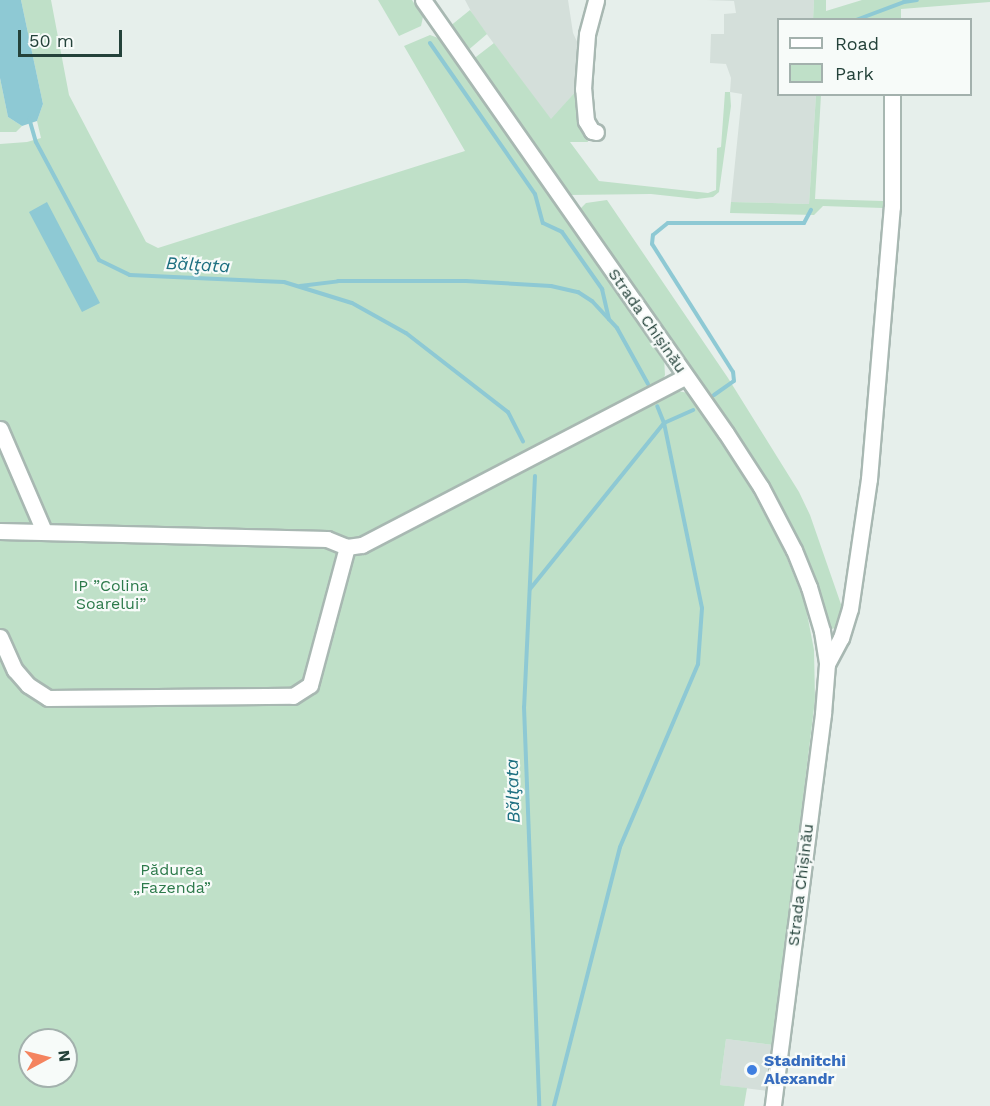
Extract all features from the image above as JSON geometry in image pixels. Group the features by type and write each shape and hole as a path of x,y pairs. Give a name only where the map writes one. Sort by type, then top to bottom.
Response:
{"street":[{"name":"Strada Chișinău","path":"423,0 761,487 794,550 809,587 822,631 827,664 823,714 773,1106"},
{"path":"596,0 587,34 583,89 586,120 592,131 596,132"},
{"name":"Strada Chișinău","path":"827,664 841,638 850,609 869,478 891,207 892,96"},
{"path":"0,531 327,539 347,547 362,545 686,376"},
{"path":"0,429 44,531"},
{"path":"0,637 15,670 28,685 48,698 293,696 310,685 347,547"}],"shaded area":[{"path":"465,0 568,0 573,33 579,46 577,90 551,120 474,17"},
{"path":"706,0 814,0 813,18 777,18 777,96 816,96 809,204 731,202 742,94 730,92 731,78 726,64 710,63 711,34 724,34 724,14 736,13 734,1"},
{"path":"726,1039 773,1045 767,1091 720,1085"}],"green space":[{"path":"21,0 51,0 69,95 146,242 158,248 465,151 404,46 430,35 441,39 664,357 665,375 661,384 449,491 455,504 666,393 678,391 688,393 748,484 784,551 805,603 814,650 815,700 773,1045 726,1039 720,1085 747,1088 744,1106 0,1106 0,144 27,142 41,138 37,121 43,104"},
{"path":"378,0 412,0 423,17 421,26 399,36"},
{"path":"814,0 826,0 826,11 862,0 990,0 990,2 901,9 901,18 813,18"},
{"path":"470,10 487,34 466,52 449,27"},
{"path":"494,43 551,119 577,90 588,142 570,142 599,181 708,193 716,190 717,148 721,147 725,92 730,92 731,106 719,192 713,197 697,199 651,194 569,195 472,60"},
{"path":"0,78 8,117 22,126 16,132 0,132"},
{"path":"816,96 821,96 815,199 883,201 883,208 823,206 814,215 730,213 731,202 809,204"},
{"path":"607,200 728,378 799,492 810,515 844,613 837,627 830,630 818,589 787,517 727,420 581,214 581,208 586,203"}],"water":[{"path":"0,0 21,0 43,104 37,121 22,126 8,117 0,78"},
{"path":"47,202 100,303 82,312 29,212"}],"waterway":[{"path":"861,18 904,2 917,0"},
{"path":"430,43 535,194 543,223 562,232 602,289 609,319"},
{"name":"Bălţata","path":"29,118 36,142 99,260 130,275 284,282 352,303 406,333 508,412 523,441"},
{"path":"714,395 734,381 733,372 652,244 653,235 668,223 804,223 811,210"},
{"path":"300,286 338,281 466,281 551,286 578,292 592,301 617,328 648,384"},
{"path":"554,1106 620,847 698,664 702,608 664,423 657,406"},
{"path":"530,589 664,423 693,410"},
{"name":"Bălţata","path":"535,476 524,707 539,1106"}],"place":[{"name":"Stadnitchi Alexandr","path":"752,1070"}],"park label":[{"name":"IP ”Colina Soarelui”","path":"111,595"},
{"name":"Pădurea „Fazenda”","path":"172,879"}]}
